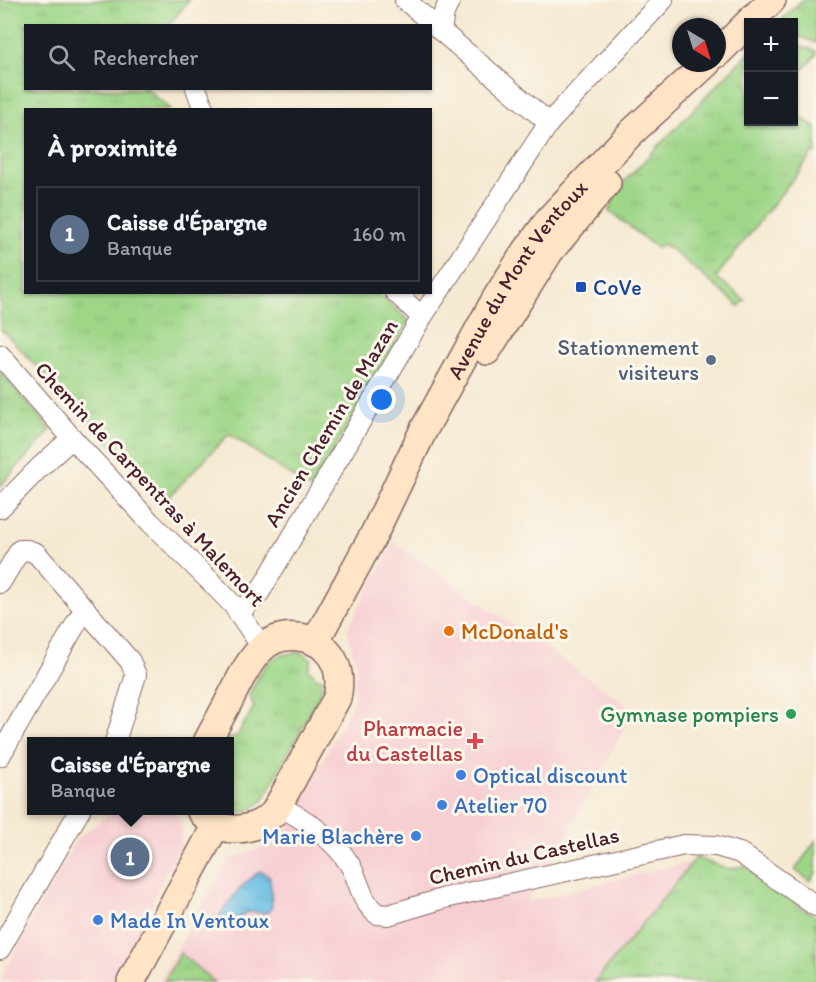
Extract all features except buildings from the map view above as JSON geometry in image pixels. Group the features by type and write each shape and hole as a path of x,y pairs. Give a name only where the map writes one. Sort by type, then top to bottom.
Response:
{"main road":[{"name":"Avenue du Mont Ventoux","path":"754,18 772,0"},
{"name":"Avenue du Mont Ventoux","path":"726,45 744,28"},
{"name":"Avenue du Mont Ventoux","path":"315,642 374,534 521,294 550,251 701,72"},
{"path":"130,982 208,818 237,830 248,828 267,819 279,806 334,705 339,689 339,679 329,653 315,642 305,638 282,637 262,647 250,662 209,737"}],"street":[{"path":"405,0 549,123"},
{"path":"441,31 444,13 450,0"},
{"name":"Ancien Chemin de Mazan","path":"238,612 258,595 422,317 549,123 663,0"},
{"path":"197,90 203,108"},
{"path":"397,294 422,317"},
{"name":"Chemin de Carpentras à Malemort","path":"0,355 72,438 150,522 212,582 238,612 262,647"},
{"path":"0,508 72,438"},
{"path":"0,583 20,550 36,553 130,661 136,675 116,737"},
{"path":"0,756 85,608"},
{"name":"Chemin du Castellas","path":"279,806 304,819 336,847 350,865 366,902 377,914 388,915 445,898 684,844 716,846 740,853 816,906"},
{"path":"0,949 77,815"}],"shaded area":[{"path":"394,542 634,710 553,861 527,902 684,863 715,862 749,880 816,982 159,982 228,860 281,841 354,700 356,666 347,630"},
{"path":"107,815 176,815 183,828 179,850 112,982 0,982 0,979 76,840"}],"green space":[{"path":"0,0 189,0 170,24 24,24 24,90 148,90 169,108 24,108 24,294 378,294 409,321 311,489 229,434 165,501 0,328"},
{"path":"802,0 816,0 816,43 798,36 798,18 784,18"},
{"path":"798,45 816,51 816,55 798,75"},
{"path":"744,57 744,126 798,126 798,115 816,128 816,154 814,152 716,277 745,300 739,306 671,249 663,244 657,248 609,211 620,186"},
{"path":"0,372 51,430 0,486"},
{"path":"300,652 312,659 308,669 322,679 321,691 263,801 245,811 234,813 234,737 237,736 254,707 249,695 262,670 272,660"},
{"path":"816,840 816,873 810,881 795,870"},
{"path":"696,858 729,869 744,866 816,917 816,982 595,982"},
{"path":"180,953 214,982 164,982"}],"water":[{"path":"260,871 270,877 272,907 267,913 247,912 228,926 219,916 241,887"}],"place":[{"name":"CoVe","path":"581,287"},
{"name":"Stationnement visiteurs","path":"711,360"},
{"name":"McDonald's","path":"449,631"},
{"name":"Gymnase pompiers","path":"791,714"},
{"name":"Pharmacie du Castellas","path":"475,741"},
{"name":"Optical discount","path":"461,775"},
{"name":"Atelier 70","path":"442,805"},
{"name":"Marie Blachère","path":"416,836"},
{"name":"Caisse d'Épargne","path":"130,857"},
{"name":"Made In Ventoux","path":"98,920"}]}
